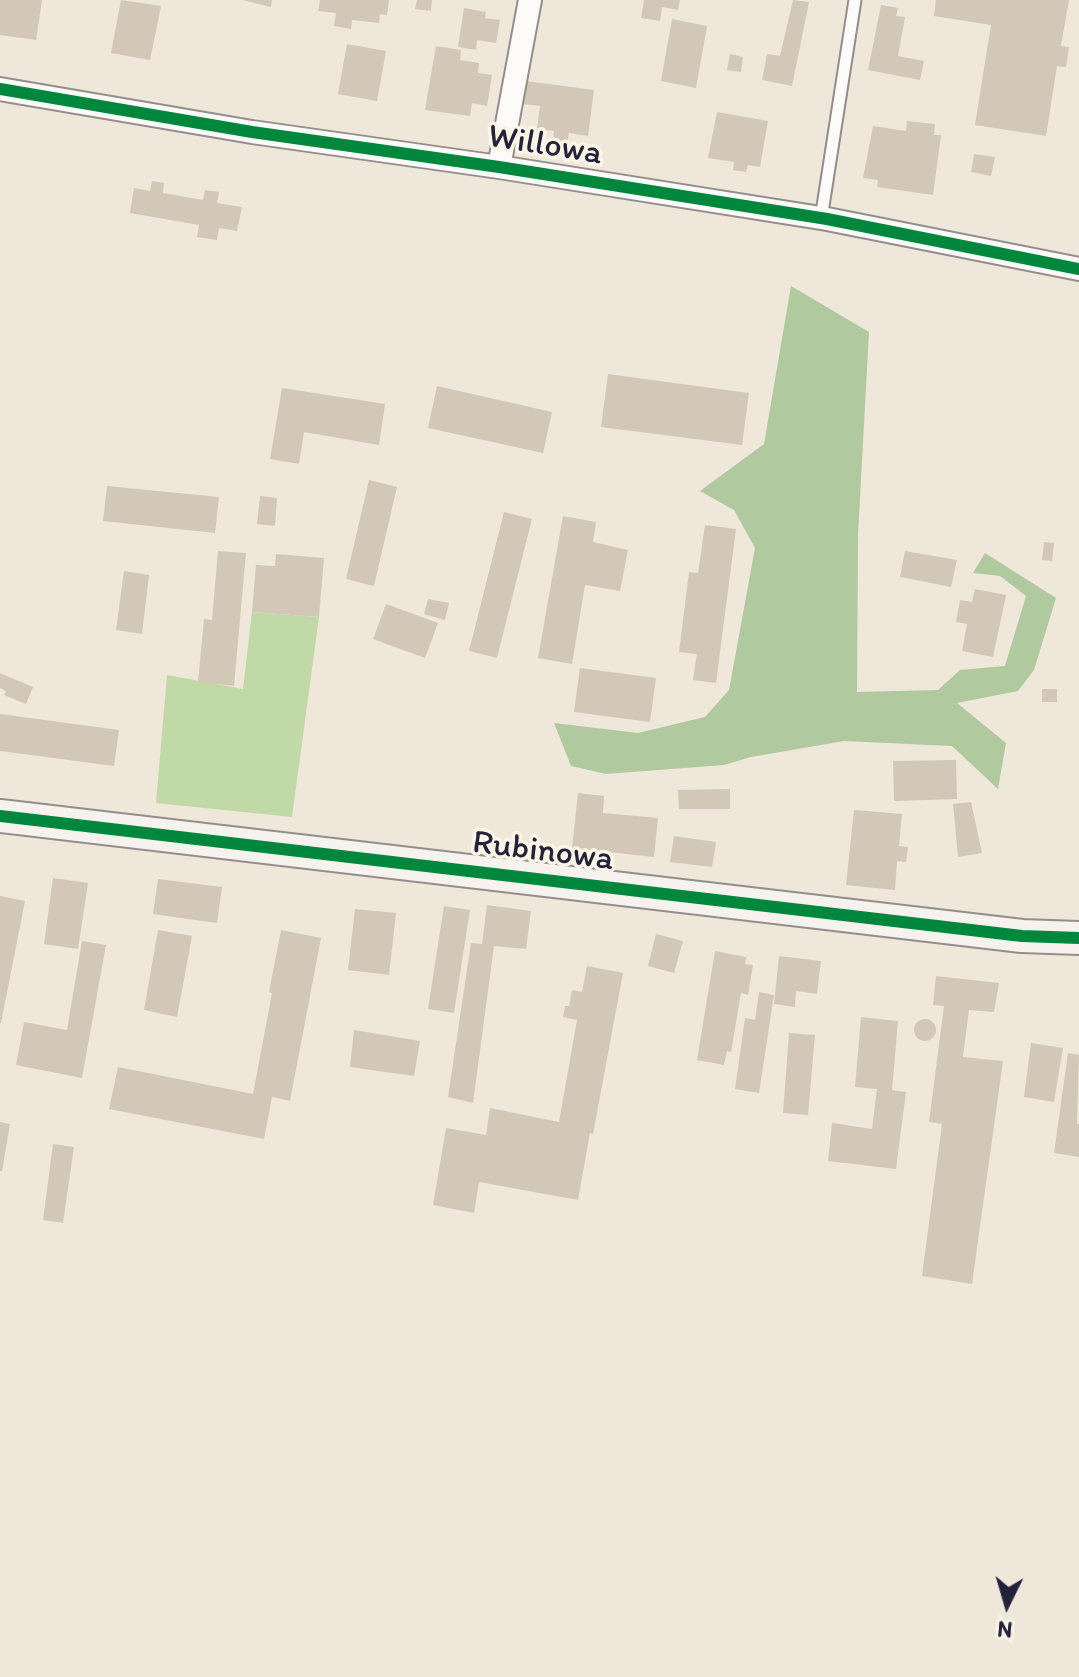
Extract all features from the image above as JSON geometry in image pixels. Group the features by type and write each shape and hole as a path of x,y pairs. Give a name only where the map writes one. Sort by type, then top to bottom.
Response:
{"street":[{"path":"499,167 530,0"},
{"name":"Willowa","path":"0,89 252,132 499,167 821,219 1079,269"},
{"name":"Rubinowa","path":"0,816 1022,936 1079,938"}],"lane":[{"path":"821,219 855,0"}],"green space":[{"path":"791,286 869,332 858,535 857,692 938,690 960,670 1005,666 1026,596 1000,576 973,573 985,553 1056,598 1034,670 1018,691 957,703 1006,743 998,789 952,746 844,741 751,757 724,765 606,774 571,766 554,723 638,733 705,717 729,690 755,548 734,510 700,491 764,444"},
{"path":"252,612 319,617 292,817 156,803 167,675 243,689"}],"building":[{"path":"0,0 42,0 36,40 0,35"},
{"path":"121,0 161,6 150,60 111,53"},
{"path":"243,0 272,0 271,7"},
{"path":"320,0 389,0 387,15 380,14 379,23 352,20 351,29 334,26 336,13 318,11"},
{"path":"417,0 432,0 431,11 415,9"},
{"path":"644,0 680,0 678,10 662,7 660,21 641,18"},
{"path":"793,0 809,2 792,86 762,80 767,54 780,56"},
{"path":"936,0 1069,0 1061,46 1069,47 1066,67 1057,66 1046,136 975,125 991,25 934,16"},
{"path":"881,5 898,8 896,16 905,17 898,56 924,61 920,80 868,70"},
{"path":"464,8 486,12 485,18 500,20 496,43 477,40 476,50 458,47"},
{"path":"672,19 707,26 696,88 661,81"},
{"path":"347,44 386,51 377,101 338,94"},
{"path":"436,46 461,50 460,60 479,63 478,73 492,75 487,106 472,103 470,116 425,110"},
{"path":"730,54 743,57 741,72 727,70"},
{"path":"526,81 594,90 588,136 569,133 567,144 553,142 554,131 537,129 540,106 523,104"},
{"path":"717,112 768,121 760,167 748,165 746,172 733,170 734,162 708,158"},
{"path":"907,121 935,124 934,135 941,135 933,195 877,187 878,180 863,178 873,126 906,131"},
{"path":"974,154 995,157 991,176 971,172"},
{"path":"152,181 164,183 163,193 203,200 205,190 219,192 217,203 242,207 237,231 219,228 217,240 197,237 199,225 130,213 134,188 150,191"},
{"path":"608,374 749,393 742,445 601,427"},
{"path":"437,386 552,412 543,453 428,428"},
{"path":"282,388 385,404 379,445 304,432 299,464 270,459"},
{"path":"369,480 397,487 374,586 346,579"},
{"path":"107,486 219,497 215,533 103,521"},
{"path":"260,496 277,498 275,526 257,524"},
{"path":"504,512 532,519 497,658 469,651"},
{"path":"563,516 596,522 593,542 628,550 620,591 585,585 572,664 538,658"},
{"path":"705,525 736,529 716,683 693,680 697,654 679,652 689,572 698,573"},
{"path":"1044,542 1054,543 1052,561 1042,560"},
{"path":"218,551 246,553 234,686 198,682 204,619 212,620"},
{"path":"905,551 957,560 951,587 900,577"},
{"path":"276,554 324,558 319,617 252,612 256,565 275,566"},
{"path":"124,571 149,575 142,634 116,630"},
{"path":"975,589 1006,595 993,657 962,651 967,624 956,622 960,600 972,602"},
{"path":"428,599 449,603 445,620 424,614"},
{"path":"386,604 438,623 425,658 373,639"},
{"path":"580,668 656,678 650,722 574,712"},
{"path":"0,673 33,687 26,704 4,695 6,691 0,688"},
{"path":"1042,689 1057,689 1057,702 1042,702"},
{"path":"0,714 119,730 114,766 0,751"},
{"path":"956,760 957,799 894,801 893,761"},
{"path":"730,789 730,809 679,809 678,790"},
{"path":"578,793 604,796 603,813 658,818 654,857 572,848"},
{"path":"971,802 982,853 958,857 953,804"},
{"path":"854,810 902,814 899,846 908,847 906,862 897,861 895,890 846,885"},
{"path":"674,836 716,842 712,867 670,862"},
{"path":"53,878 88,883 78,949 44,944"},
{"path":"158,879 222,887 217,923 153,914"},
{"path":"0,896 25,901 1,1023 0,1023"},
{"path":"487,905 531,911 526,949 494,946 473,1103 448,1097 471,943 482,944"},
{"path":"444,906 470,910 454,1013 428,1009"},
{"path":"355,909 396,913 389,975 348,970"},
{"path":"158,930 192,936 177,1017 144,1010"},
{"path":"281,930 321,938 290,1101 272,1097 264,1139 109,1109 118,1067 253,1094"},
{"path":"656,934 683,941 674,973 648,966"},
{"path":"82,941 106,945 82,1078 16,1065 24,1022 67,1030"},
{"path":"715,951 746,957 745,964 753,965 748,995 741,993 731,1052 727,1051 724,1065 697,1060"},
{"path":"779,956 821,961 817,994 796,991 795,1007 774,1004"},
{"path":"587,966 623,973 578,1200 479,1182 474,1213 433,1205 446,1128 486,1135 490,1108 559,1122 577,1020 563,1017 572,990 582,992"},
{"path":"936,976 999,983 994,1012 969,1010 963,1057 1003,1061 972,1284 922,1276 942,1124 929,1122 944,1006 933,1005"},
{"path":"759,992 774,995 759,1093 735,1089 745,1018 755,1020"},
{"path":"861,1017 898,1021 892,1090 906,1092 896,1169 828,1161 832,1123 872,1129 877,1089 855,1087"},
{"path":"925,1019 933,1022 936,1030 933,1038 925,1041 917,1038 914,1030 917,1022"},
{"path":"354,1030 420,1041 414,1076 350,1067"},
{"path":"789,1033 815,1035 808,1115 783,1113"},
{"path":"1031,1043 1063,1048 1054,1102 1024,1097"},
{"path":"1068,1053 1079,1055 1079,1157 1054,1153"},
{"path":"0,1122 10,1124 2,1171 0,1171"},
{"path":"53,1144 74,1147 63,1223 43,1220"}],"cycle path":[{"path":"0,89 252,132 827,219 1079,269"},
{"path":"0,816 1022,936 1079,938"}]}
